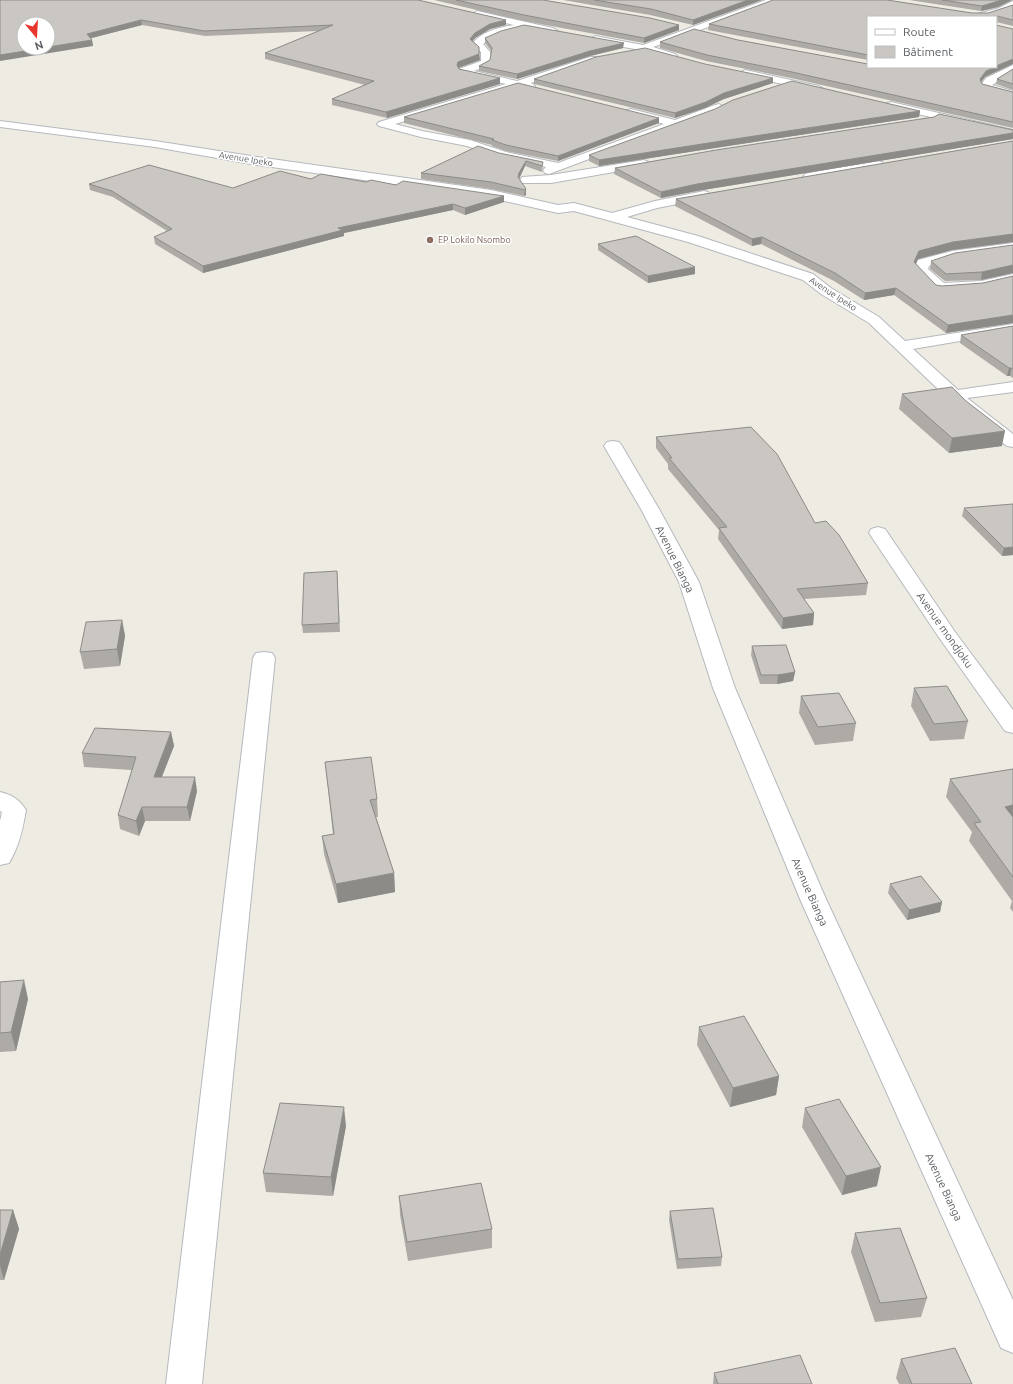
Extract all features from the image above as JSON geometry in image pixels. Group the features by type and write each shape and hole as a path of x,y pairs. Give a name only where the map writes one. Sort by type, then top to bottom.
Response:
{"street":[{"path":"622,53 645,48 774,0"},
{"path":"977,16 1002,10 1013,4"},
{"path":"467,12 562,32"},
{"path":"524,25 495,32 482,38 477,44 485,49 488,55 486,63 463,71 541,89"},
{"path":"678,26 711,34"},
{"path":"584,37 645,48 682,58"},
{"path":"557,166 503,155 470,143 421,134 383,124 454,104 600,57"},
{"path":"1013,68 990,80 984,86 1013,94"},
{"path":"734,70 829,91"},
{"path":"771,89 790,82"},
{"name":"Avenue Ipeko","path":"491,194 557,166 710,111 728,102"},
{"path":"882,103 1013,133"},
{"path":"622,109 675,123"},
{"path":"914,122 944,117"},
{"name":"Avenue Ipeko","path":"0,124 155,144 251,160 491,194 558,209 574,207 693,239 808,277 826,291 874,320 970,410 1013,442"},
{"name":"Avenue Ipeko","path":"517,184 657,162"},
{"path":"797,179 890,163"},
{"path":"614,217 655,205 713,194"},
{"path":"1013,247 952,255 923,263 921,270 940,288 981,285 1013,278"},
{"path":"901,346 1013,328"},
{"path":"954,395 1013,387"},
{"name":"Avenue Bianga","path":"613,446 650,509 689,582 724,688 813,899 1013,1337"},
{"name":"Avenue mondjoku","path":"878,532 948,636 1013,726"},
{"path":"184,1384 264,658"},
{"path":"0,800 4,801 14,810 11,828 0,857"}],"building":[{"path":"0,0 418,0 506,20 490,24 475,33 470,39 479,47 479,54 458,62 457,65 459,69 500,78 386,112 332,99 374,81 265,53 333,25 204,31 141,20 87,34 92,40 56,46 56,16 16,16 16,52 0,55"},
{"path":"456,0 543,0 650,18 679,25 644,38 524,15"},
{"path":"594,0 748,0 693,20 651,9"},
{"path":"773,0 887,0 972,13 988,13 1013,5 1013,20 997,16 867,16 867,55 709,24"},
{"path":"942,0 1002,0 982,6"},
{"path":"524,25 624,43 590,51 517,74 479,66 490,60 492,48 485,38 501,31"},
{"path":"997,25 1013,29 1013,59 997,66"},
{"path":"694,29 738,40 867,64 867,68 993,68 986,71 980,79 982,84 1013,92 1013,122 792,72 707,55 660,42"},
{"path":"645,48 705,64 773,78 724,93 706,102 675,113 534,79 596,57"},
{"path":"1013,69 1013,84 997,79"},
{"path":"792,81 920,111 599,160 589,155 715,109 733,100"},
{"path":"518,83 659,118 558,156 506,145 492,140 494,139 404,117"},
{"path":"939,114 1013,130 1013,133 697,184 661,192 615,168 716,150 934,117"},
{"path":"1013,141 1013,234 953,242 919,251 914,262 936,285 942,286 983,283 1013,276 1013,315 948,325 896,288 865,293 835,273 762,237 752,239 676,199"},
{"path":"478,146 499,153 543,162 542,166 526,161 518,177 526,189 525,190 491,182 421,173"},
{"path":"149,165 233,188 280,171 311,179 321,174 366,182 371,180 396,185 403,181 504,196 465,208 453,204 338,228 343,230 203,266 154,237 172,229 112,191 89,184"},
{"path":"636,236 695,267 648,276 598,244"},
{"path":"1013,245 1013,265 982,272 946,274 931,261 955,253"},
{"path":"1013,326 1013,369 1009,368 961,335"},
{"path":"952,387 966,401 1005,431 952,438 902,394"},
{"path":"751,427 777,454 815,523 826,521 839,535 868,583 797,589 814,613 783,618 719,528 727,527 669,458 672,458 656,437"},
{"path":"1013,504 1013,547 1004,548 964,508"},
{"path":"337,571 339,623 302,625 304,573"},
{"path":"122,620 117,649 80,652 86,622"},
{"path":"786,645 795,672 778,675 761,675 752,646"},
{"path":"947,686 968,721 934,724 914,688"},
{"path":"839,693 856,723 818,727 801,696"},
{"path":"95,728 171,732 154,777 195,777 187,807 142,807 136,821 118,815 136,757 82,753"},
{"path":"371,757 377,799 370,800 394,873 336,884 322,836 334,834 325,762"},
{"path":"1013,769 1013,805 1005,807 1013,817 1013,877 974,823 981,822 950,779"},
{"path":"921,876 942,902 909,910 890,884"},
{"path":"24,980 11,1032 0,1033 0,982"},
{"path":"744,1016 779,1076 733,1088 699,1027"},
{"path":"839,1099 881,1167 846,1176 805,1108"},
{"path":"280,1103 344,1107 331,1177 263,1173"},
{"path":"481,1183 492,1229 407,1242 399,1196"},
{"path":"713,1208 722,1257 678,1259 670,1211"},
{"path":"0,1210 13,1210 0,1255"},
{"path":"900,1228 927,1298 880,1303 855,1233"},
{"path":"955,1348 972,1384 912,1384 901,1359"},
{"path":"800,1355 812,1384 718,1384 714,1373"}],"place":[{"name":"EP Lokilo Nsombo","path":"430,240"}]}
